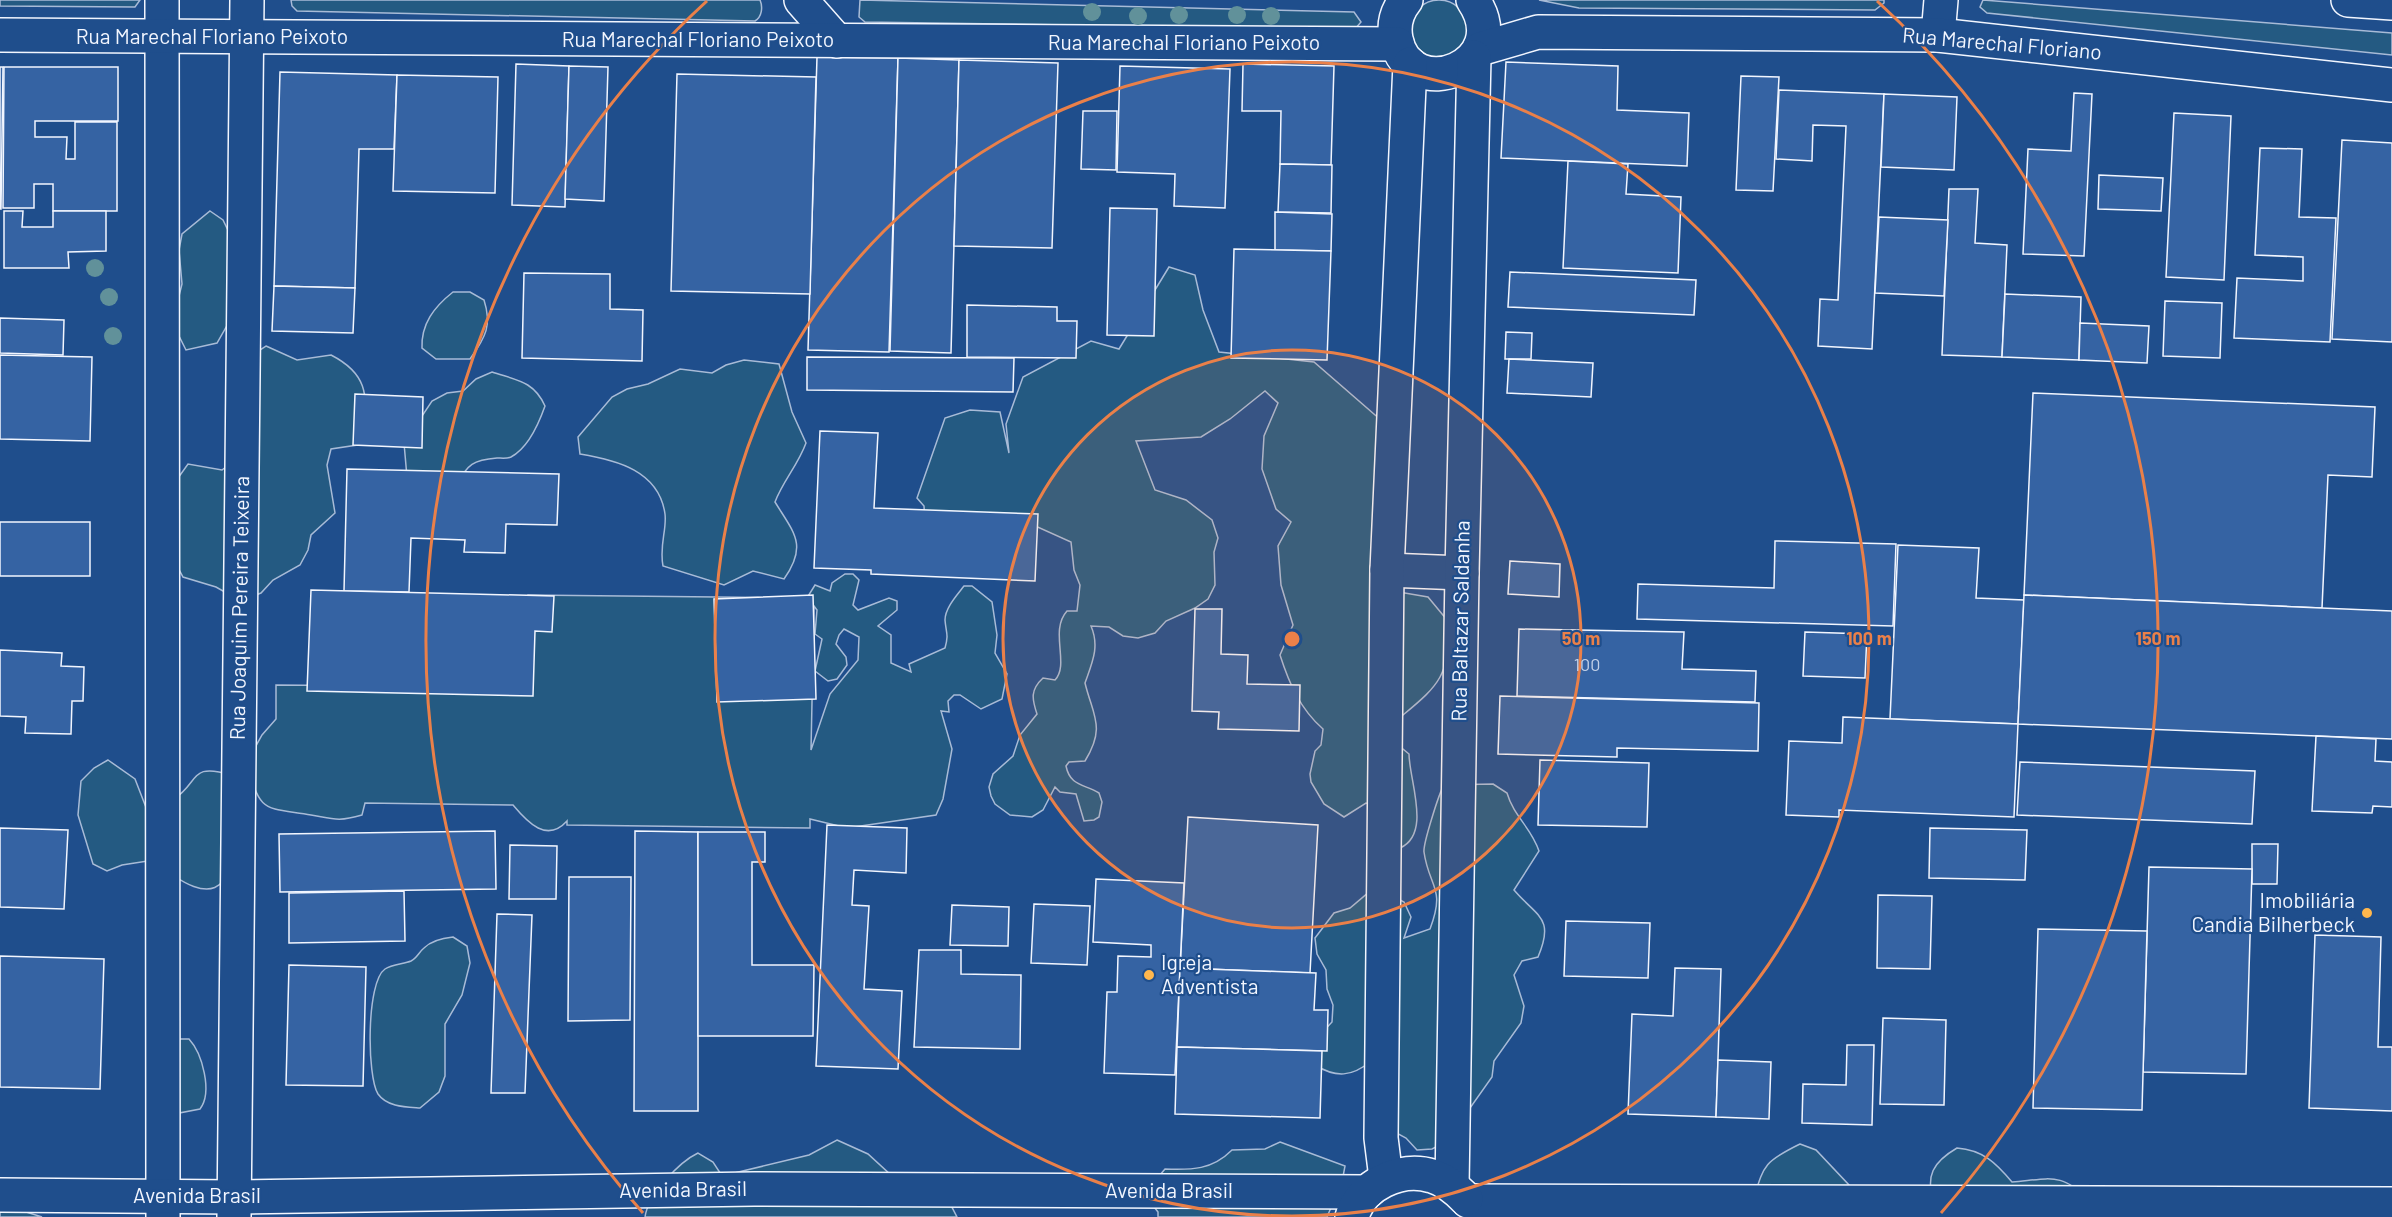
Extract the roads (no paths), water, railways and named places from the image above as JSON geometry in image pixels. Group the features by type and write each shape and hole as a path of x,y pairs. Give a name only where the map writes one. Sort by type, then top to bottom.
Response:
{"main road":[{"path":"162,0 163,1207"},
{"name":"Rua Joaquim Pereira Teixeira","path":"234,1207 248,0"},
{"path":"801,0 837,41"},
{"path":"1368,1196 1381,1138 1387,570 1403,54 1395,23 1399,10 1406,0"},
{"path":"1938,35 1941,0"},
{"path":"2348,0 2392,3"},
{"name":"Rua Marechal Floriano","path":"1476,4 1538,32"},
{"name":"Rua Baltazar Saldanha","path":"1465,1201 1461,573 1477,53 1484,28 1476,4"},
{"name":"Rua Marechal Floriano","path":"1477,53 1538,32 1938,35 2392,85"},
{"name":"Rua Marechal Floriano Peixoto","path":"0,34 837,41 1403,54 1423,71 1441,75 1455,72 1477,53"},
{"path":"1387,570 1461,573"},
{"name":"Avenida Brasil","path":"0,1195 163,1207 234,1207 754,1189 1368,1196 1408,1173 1431,1175 1465,1201"},
{"path":"1465,1201 2104,1210 2392,1204"}],"place":[{"name":"Imobiliária Candia Bilherbeck","path":"2367,913"},
{"name":"Igreja Adventista","path":"1149,975"}]}
